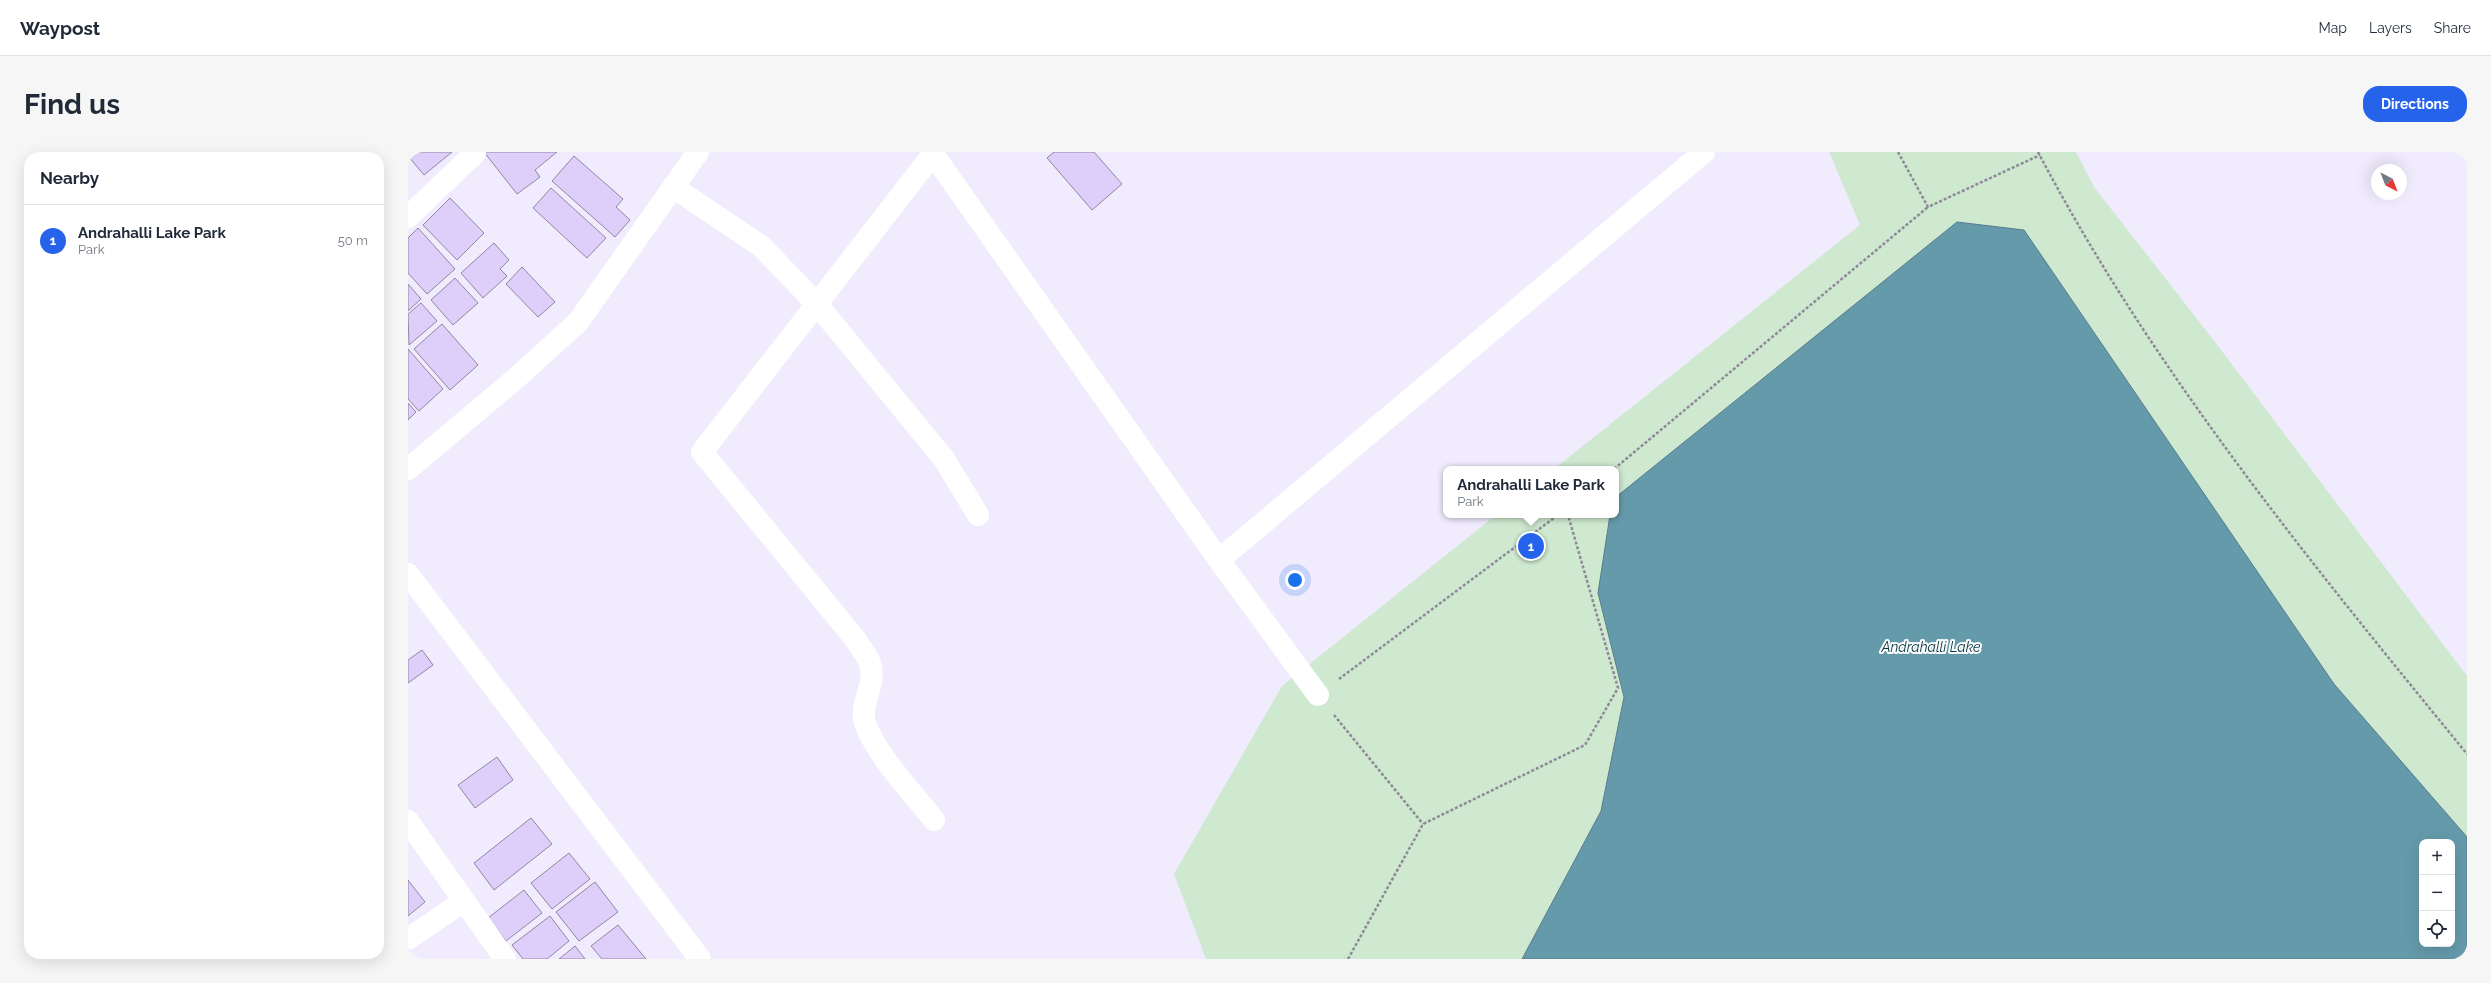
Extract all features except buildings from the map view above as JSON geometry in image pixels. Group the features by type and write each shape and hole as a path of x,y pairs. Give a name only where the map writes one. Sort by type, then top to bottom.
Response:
{"street":[{"path":"408,469 513,381 578,322 698,152"},
{"path":"1219,560 1704,152"},
{"path":"408,217 476,153"},
{"path":"934,820 874,743 864,722 864,705 872,687 871,665 856,640 702,452 933,154 1219,560 1318,695"},
{"path":"673,187 761,246 816,303 944,459 978,515"},
{"path":"408,574 700,959"},
{"path":"408,821 505,959"},
{"path":"408,939 464,901"}],"path":[{"path":"1898,152 1928,207"},
{"path":"1618,466 1928,207 2039,154 2106,273 2165,363 2259,495 2467,754"},
{"path":"1423,824 1318,695 1554,518"},
{"path":"1348,959 1423,824 1585,745 1618,688 1569,518"}],"green space":[{"path":"1829,152 2076,152 2094,187 2215,342 2467,676 2467,837 2334,684 2140,403 1957,222 1619,495 1619,466 1558,466 1860,225"},
{"path":"1492,518 1610,518 1598,593 1624,697 1601,811 1522,959 1206,959 1174,874 1282,686"}],"water":[{"name":"Andrahalli Lake","path":"1957,222 2024,230 2334,684 2467,837 2467,959 1522,959 1601,811 1624,697 1598,593 1610,518 1619,518 1619,495"}],"place":[{"name":"Andrahalli Lake Park","path":"1531,546"}]}
